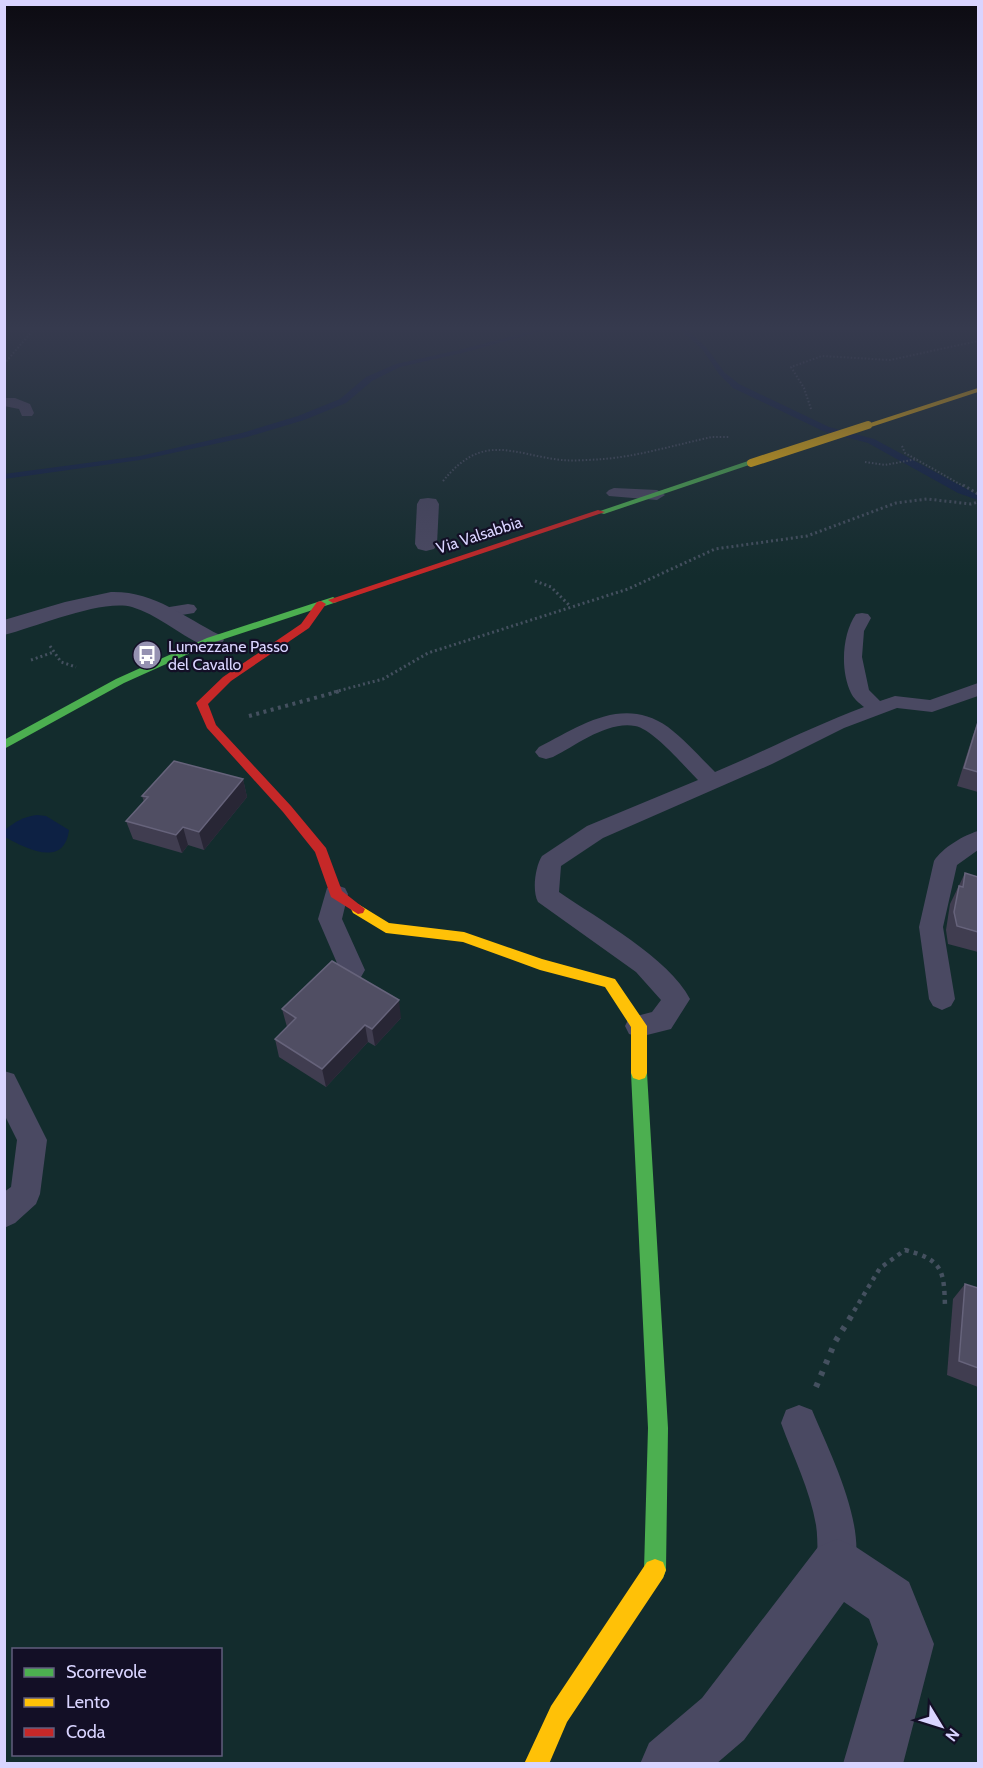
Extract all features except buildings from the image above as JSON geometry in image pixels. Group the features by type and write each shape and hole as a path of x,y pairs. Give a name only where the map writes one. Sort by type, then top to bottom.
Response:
{"main road":[{"name":"Via Valsabbia","path":"4,745 70,706 211,640 910,412"},
{"path":"321,604 305,626 227,679 202,704 211,726 287,809 321,851 336,894 386,928 464,936 540,964 610,983 639,1026 640,1122 658,1428 657,1568 559,1714 536,1764"}],"street":[{"path":"426,544 428,504"},
{"path":"4,628 106,600 138,601 211,640"},
{"path":"670,1764 723,1719 837,1566 890,1601 906,1644 873,1764"}],"lane":[{"path":"614,493 657,495"},
{"path":"163,613 188,609"},
{"path":"862,618 855,631 853,657 860,692 877,709"},
{"path":"639,1026 661,1021 678,999 645,965 547,896 550,862 595,832 713,782 837,724 895,702 932,706 978,689"},
{"path":"546,752 603,722 639,719 661,732 713,782"},
{"path":"942,999 931,927 946,861 978,838"},
{"path":"336,894 330,919 352,970"},
{"path":"4,1083 32,1140 25,1194 4,1213"},
{"path":"799,1423 821,1479 835,1525 837,1566"}],"path":[{"path":"428,504 451,471 462,461 496,449 504,448 562,460 606,459 712,436 731,436"},
{"path":"873,465 917,459 978,494"},
{"path":"211,726 384,679 428,653 628,589 715,549 807,536 896,503 927,499 971,504 978,502"},
{"path":"535,581 551,587 570,606"},
{"path":"46,639 62,662 78,667"},
{"path":"31,660 54,652"},
{"path":"799,1423 836,1342 880,1268 905,1250 930,1256 945,1274 945,1307"}],"green space":[{"path":"5,412 978,412 978,1763 5,1763"}],"water":[{"path":"37,815 46,816 69,830 66,842 60,849 52,852 33,850 5,837 5,830 13,824"}],"waterway":[{"path":"4,477 140,458 244,435 317,412"},
{"path":"789,412 826,429 871,441 961,491 978,498"}],"traffic: fast":[{"path":"601,512 751,463"},
{"path":"4,745 120,681 211,640 333,600"},
{"path":"639,1073 658,1428 655,1570"}],"traffic: slow":[{"path":"868,425 910,412"},
{"path":"751,463 868,425"},
{"path":"358,909 386,928 464,937 540,964 610,983 639,1026 639,1073"},
{"path":"536,1764 559,1714 655,1570"}],"traffic: jam":[{"path":"333,600 601,512"},
{"path":"321,604 305,626 227,679 202,703 211,726 287,809 321,851 336,894 358,909"}],"place":[{"name":"Lumezzane Passo del Cavallo","path":"147,655"}]}
